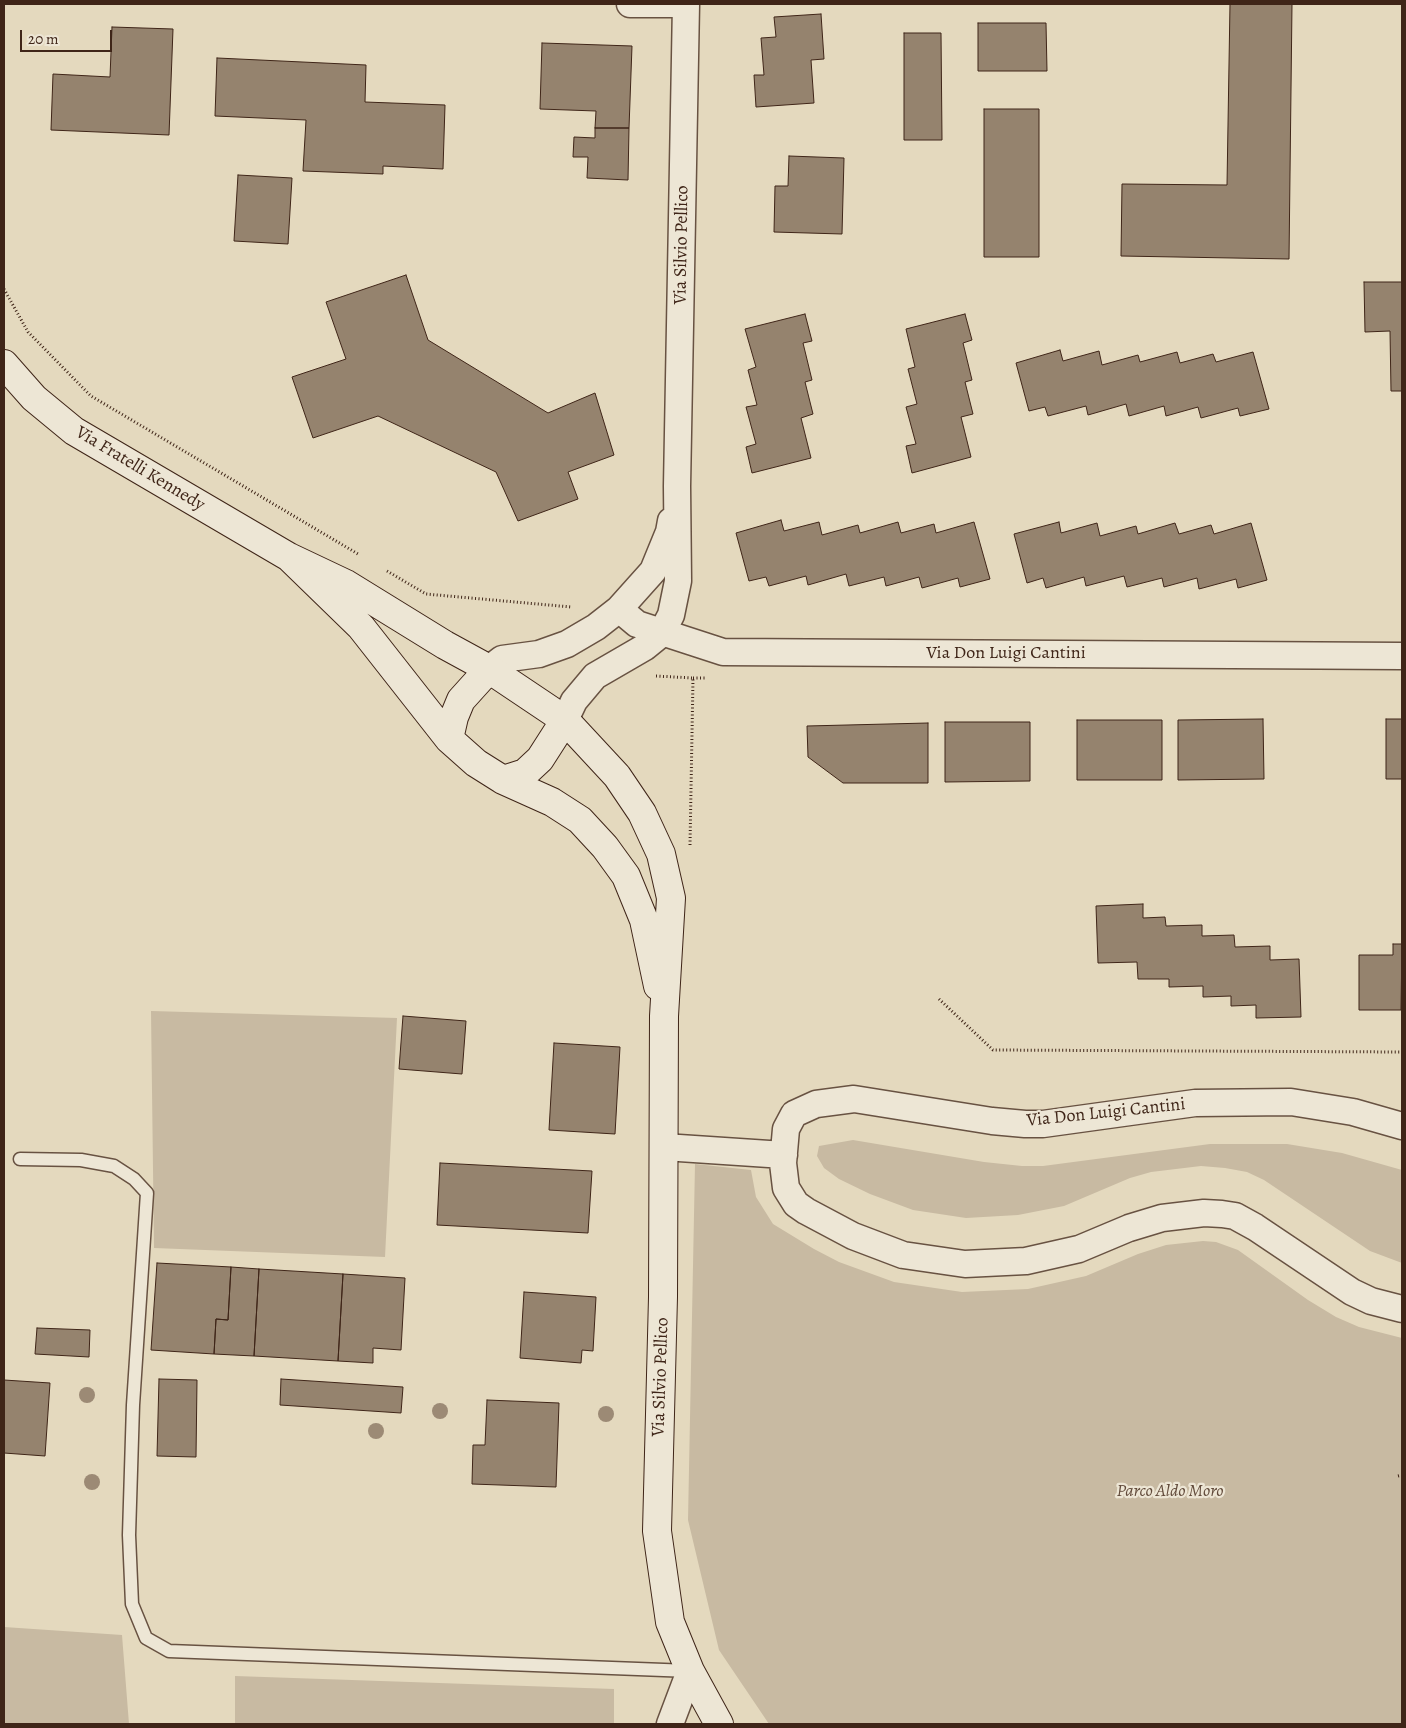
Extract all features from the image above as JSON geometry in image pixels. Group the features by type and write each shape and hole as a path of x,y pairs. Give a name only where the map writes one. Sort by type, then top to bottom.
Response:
{"street":[{"name":"Via Silvio Pellico","path":"630,4 686,4 677,486 678,582 671,615 661,634"},
{"name":"Via Fratelli Kennedy","path":"4,364 34,398 74,432 289,558 346,584 445,645 489,669"},
{"name":"Via Silvio Pellico","path":"449,739 454,717 461,700 489,669 502,659 539,654 567,644 596,627 619,609 653,570 668,532 677,486"},
{"name":"Via Fratelli Kennedy","path":"289,558 361,627 449,739 476,763"},
{"name":"Via Don Luigi Cantini","path":"619,609 637,624 661,634 723,652 1402,656"},
{"path":"503,780 525,773 540,759 565,720 574,701 595,676 620,662 661,634"},
{"name":"Via Silvio Pellico","path":"489,669 565,720 617,776 642,812 661,854 670,898 664,1016 663,1297 657,1531 670,1622 690,1671 719,1724"},
{"name":"Via Silvio Pellico","path":"476,763 503,780 552,802 580,820 606,847 626,876 644,920 664,1016"},
{"name":"Via Don Luigi Cantini","path":"1402,1126 1353,1112 1291,1102 1195,1103 1043,1124 1025,1124 992,1121 854,1099 816,1104 794,1114 786,1130 784,1155 786,1188 796,1204 819,1219 853,1236 904,1255 965,1264 1026,1261 1079,1250 1129,1228 1162,1218 1197,1213 1222,1214 1235,1216 1255,1227 1352,1292 1402,1310"},
{"path":"664,1147 784,1155"},
{"path":"670,1724 690,1671"}],"lane":[{"path":"20,1159 81,1160 114,1166 134,1179 147,1193 133,1405 129,1536 132,1604 146,1638 169,1651 690,1671"}],"path":[{"path":"4,289 28,332 91,396 366,559"},
{"path":"383,569 426,594 582,608 596,627"},
{"path":"620,662 628,674 693,678 690,846"},
{"path":"939,998 993,1050 1402,1052"}],"green space":[{"path":"151,1011 397,1018 385,1257 154,1248"},
{"path":"853,1140 984,1162 1022,1166 1043,1166 1210,1144 1287,1144 1342,1153 1402,1170 1402,1263 1370,1251 1264,1180 1247,1172 1225,1168 1201,1166 1151,1172 1130,1178 1064,1206 1018,1215 966,1218 913,1210 870,1194 839,1179 824,1168 817,1156 819,1146"},
{"name":"Parco Aldo Moro","path":"695,1164 751,1170 756,1197 773,1224 839,1262 894,1282 962,1292 1028,1289 1086,1276 1138,1254 1166,1245 1203,1241 1216,1242 1238,1250 1308,1300 1336,1317 1359,1327 1402,1338 1402,1724 769,1724 719,1650 688,1520"},
{"path":"4,1627 122,1635 129,1724 4,1724"},
{"path":"235,1676 614,1689 614,1724 235,1724"}],"building":[{"path":"1230,4 1292,4 1289,259 1121,256 1122,184 1227,185"},
{"path":"821,14 824,59 811,60 814,103 756,107 754,75 764,75 761,38 776,37 774,17"},
{"path":"978,23 1046,23 1047,71 978,71"},
{"path":"112,27 173,29 169,135 51,130 53,74 110,77"},
{"path":"904,33 941,33 942,140 904,140"},
{"path":"542,43 632,46 629,128 595,128 596,111 540,109"},
{"path":"217,58 366,65 365,102 445,105 443,169 383,166 383,174 303,171 306,120 215,116"},
{"path":"984,109 1039,109 1039,257 984,257"},
{"path":"595,128 629,128 628,180 587,178 588,157 573,157 574,137 595,138"},
{"path":"789,156 844,158 842,234 774,232 775,186 788,186"},
{"path":"238,175 292,178 288,244 234,241"},
{"path":"406,275 428,340 548,413 595,393 614,455 568,472 578,499 518,521 496,472 378,416 313,438 292,377 346,359 326,302"},
{"path":"1364,282 1402,282 1402,391 1391,391 1390,331 1365,332"},
{"path":"805,314 812,341 803,343 812,380 805,382 813,414 801,418 811,458 752,473 746,447 756,444 746,407 757,405 748,370 756,367 745,329"},
{"path":"965,314 972,340 963,343 972,380 965,382 973,414 961,417 971,457 912,473 906,446 916,444 906,407 917,404 908,369 915,367 906,329"},
{"path":"1060,350 1063,361 1099,351 1102,365 1138,355 1140,362 1177,352 1180,363 1213,354 1216,362 1253,352 1269,409 1240,416 1238,408 1201,418 1198,407 1166,416 1164,406 1129,416 1126,404 1088,415 1086,406 1048,416 1045,407 1029,411 1016,363"},
{"path":"781,520 784,531 819,522 822,535 858,525 860,533 898,522 901,533 934,524 936,533 974,522 990,579 960,587 958,578 922,588 919,577 886,586 884,577 849,586 846,574 808,585 806,576 769,586 766,577 749,581 736,533"},
{"path":"1059,522 1061,533 1097,523 1100,536 1136,526 1138,534 1175,523 1179,534 1211,525 1214,534 1251,523 1267,580 1238,588 1236,579 1199,589 1197,578 1164,587 1162,578 1127,587 1124,576 1086,586 1084,577 1046,588 1043,578 1027,583 1014,534"},
{"path":"1263,719 1264,779 1178,780 1178,720"},
{"path":"1386,719 1402,719 1402,779 1386,779"},
{"path":"1077,720 1162,720 1162,780 1077,780"},
{"path":"945,722 1030,722 1030,781 945,782"},
{"path":"928,723 928,783 843,783 808,757 807,726"},
{"path":"1143,904 1143,918 1165,917 1166,926 1202,925 1202,936 1234,935 1235,947 1270,946 1270,960 1299,959 1301,1017 1256,1018 1256,1005 1231,1006 1231,996 1203,997 1203,986 1169,987 1169,979 1138,979 1137,962 1098,963 1096,906"},
{"path":"1393,944 1402,944 1401,1010 1359,1010 1359,955 1393,955"},
{"path":"403,1016 466,1021 462,1074 399,1069"},
{"path":"554,1043 620,1047 615,1134 549,1130"},
{"path":"440,1163 592,1171 588,1233 437,1225"},
{"path":"157,1263 231,1267 228,1320 216,1319 214,1354 151,1350"},
{"path":"231,1267 259,1269 254,1356 214,1354 216,1319 228,1320"},
{"path":"259,1269 343,1274 338,1361 254,1356"},
{"path":"343,1274 405,1278 401,1350 373,1348 373,1363 338,1361"},
{"path":"524,1292 596,1297 593,1351 582,1350 581,1363 520,1358"},
{"path":"37,1328 90,1330 89,1357 35,1354"},
{"path":"159,1379 197,1380 196,1457 157,1456"},
{"path":"281,1379 403,1387 401,1413 280,1405"},
{"path":"4,1380 50,1383 45,1456 4,1453"},
{"path":"487,1400 559,1403 556,1487 472,1484 473,1445 485,1445"}]}
